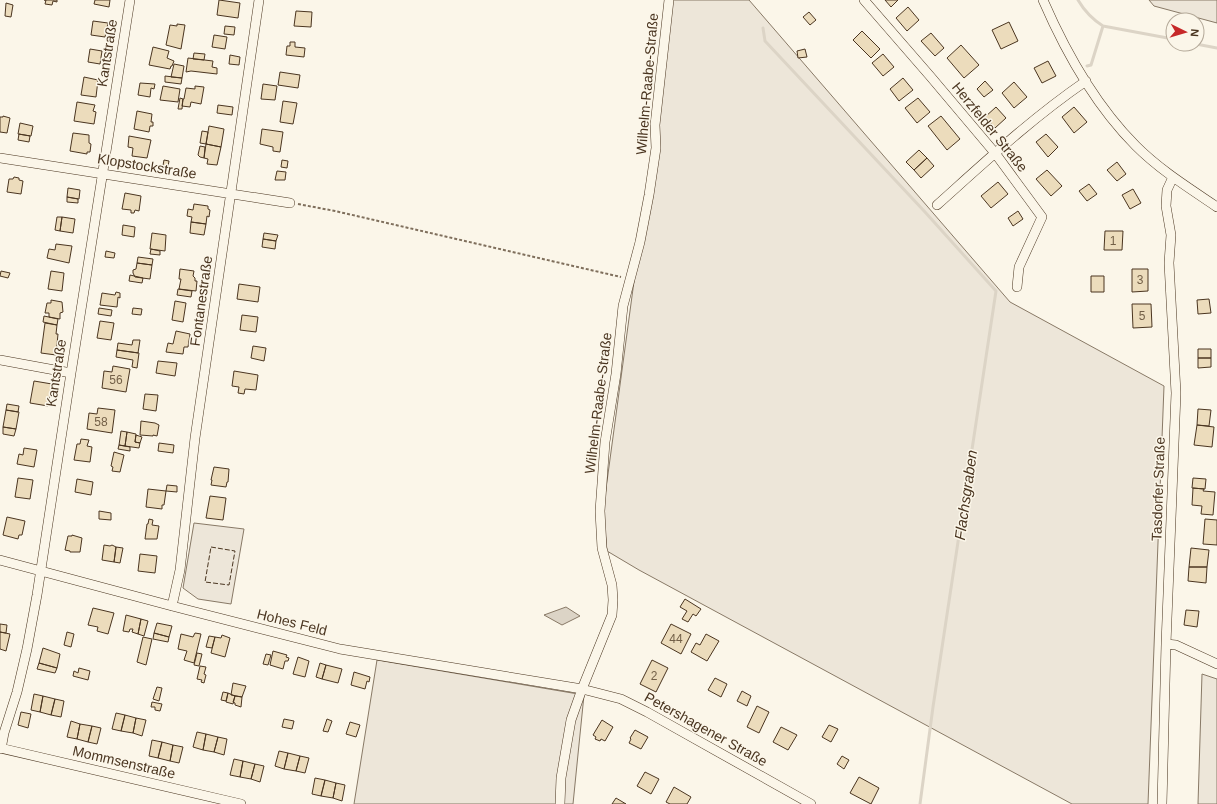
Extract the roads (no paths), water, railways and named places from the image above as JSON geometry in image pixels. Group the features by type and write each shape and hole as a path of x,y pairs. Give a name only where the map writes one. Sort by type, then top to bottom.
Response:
{"street":[{"name":"Kantstraße","path":"1,748 4,732 17,692 27,649 130,0"},
{"name":"Fontanestraße","path":"172,606 180,570 195,438 259,0"},
{"name":"Wilhelm-Raabe-Straße","path":"560,804 561,778 571,720 612,616 612,585 602,548 600,510 606,442 616,374 623,306 640,242 652,180 656,148 655,125 669,0"},
{"name":"Herzfelder Straße","path":"864,0 995,153 1042,217 1019,267 1017,287"},
{"path":"1043,0 1065,47 1103,107 1120,128 1137,147 1172,177 1217,207"},
{"path":"937,205 1039,115 1086,81"},
{"name":"Klopstockstraße","path":"0,158 290,203"},
{"name":"Tasdorfer Straße","path":"1162,804 1166,644 1176,393 1169,263 1171,236 1166,206 1167,190 1172,177"},
{"path":"0,360 71,373"},
{"name":"Hohes Feld","path":"0,560 340,649 582,689"},
{"path":"1166,644 1176,645 1217,664"},
{"name":"Petershagener Straße","path":"582,689 621,699 647,712 811,804"},
{"name":"Mommsenstraße","path":"1,748 241,804"}],"waterway":[{"path":"1078,0 1089,15 1103,26 1165,38"},
{"name":"Flachsgraben","path":"1087,66 1091,65 1103,26"},
{"name":"Flachsgraben","path":"763,28 765,41 925,212 996,291 933,707 920,804"},
{"path":"1205,46 1217,48"}]}
